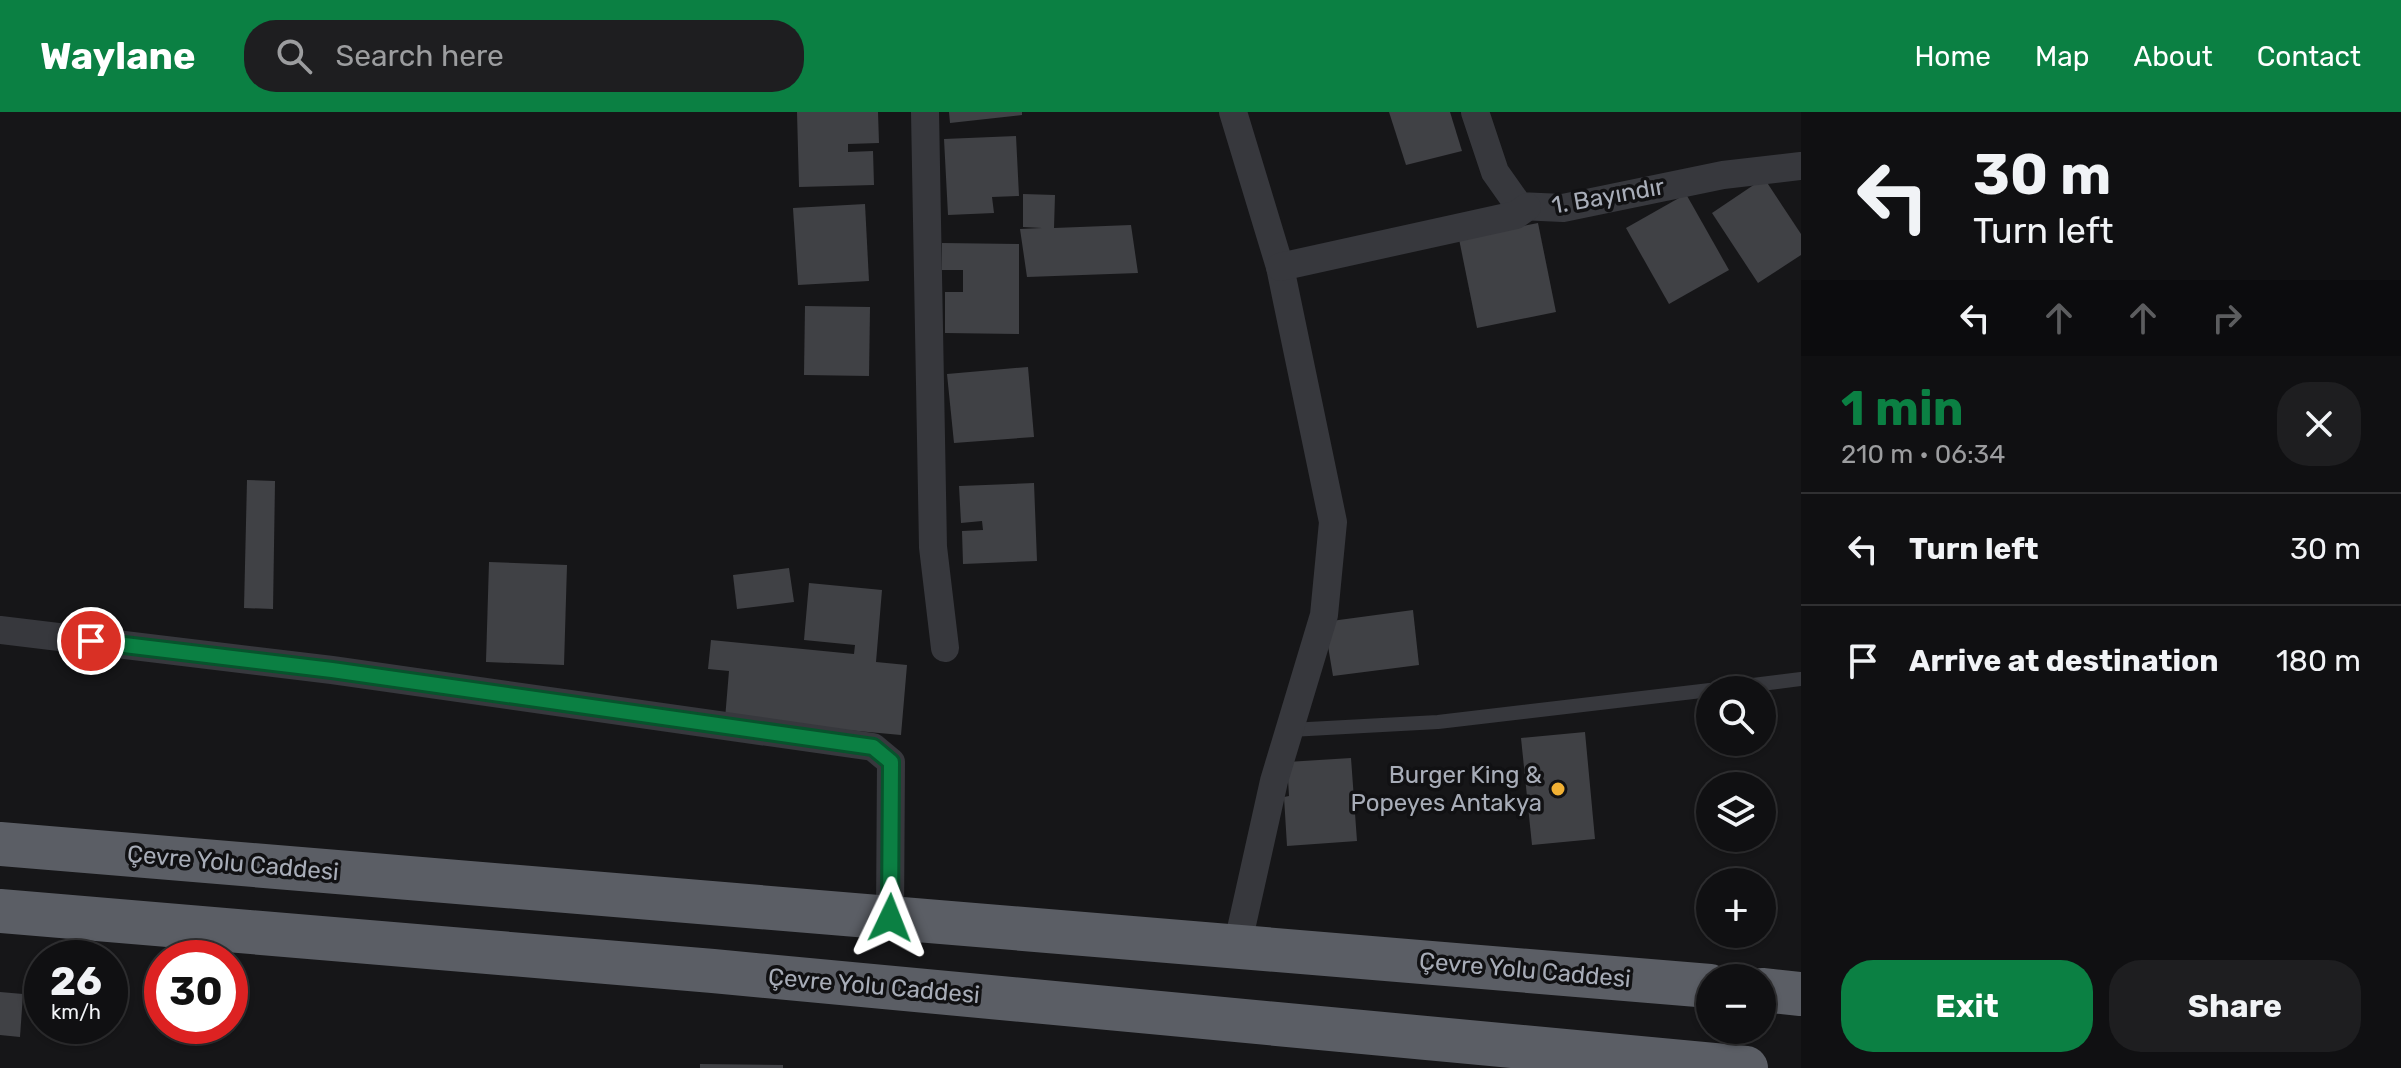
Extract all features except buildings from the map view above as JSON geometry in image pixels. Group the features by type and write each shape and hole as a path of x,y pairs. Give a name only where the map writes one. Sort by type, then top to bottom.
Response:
{"highway":[{"name":"Çevre Yolu Caddesi","path":"0,844 1696,985"},
{"name":"Çevre Yolu Caddesi","path":"0,911 729,972 1746,1068"},
{"path":"1776,991 1801,994"}],"street":[{"path":"925,112 933,547 945,648"},
{"path":"1233,112 1280,267 1333,522 1324,615 1274,781 1237,947"},
{"name":"1. Bayındır","path":"1475,112 1495,172 1519,206 1563,208 1723,175 1801,166"},
{"path":"1280,267 1516,215 1527,207"},
{"path":"0,630 332,670 873,747 891,762 890,918"}],"lane":[{"path":"1776,682 1801,679"},
{"path":"1290,730 1438,722 1696,692"}],"place":[{"name":"Burger King & Popeyes Antakya","path":"1558,789"}],"route":[{"path":"91,641 332,670 873,747 891,762 890,918"}]}
